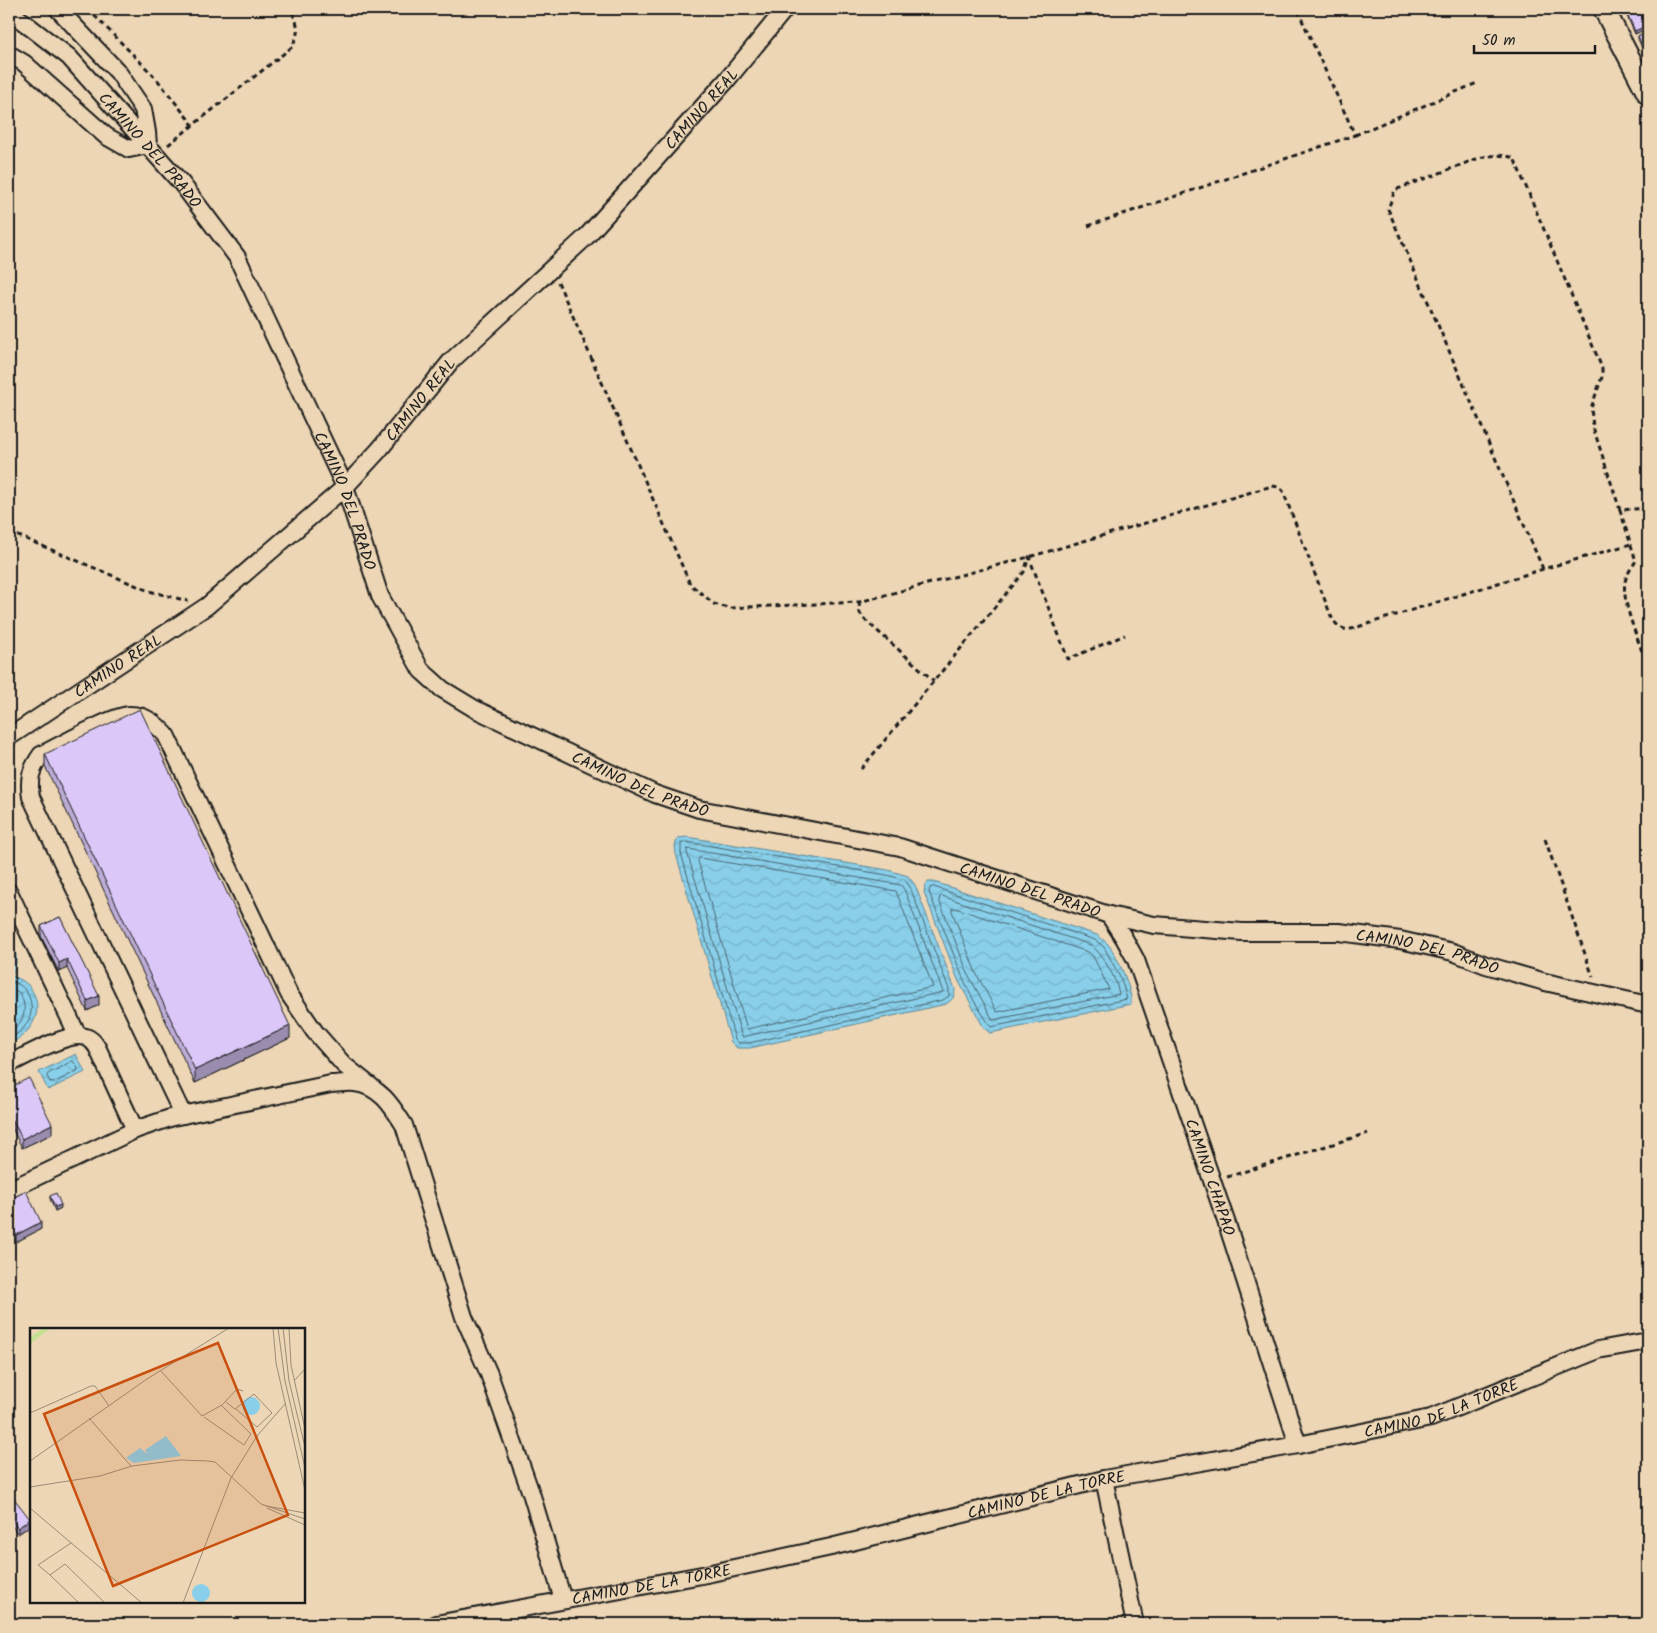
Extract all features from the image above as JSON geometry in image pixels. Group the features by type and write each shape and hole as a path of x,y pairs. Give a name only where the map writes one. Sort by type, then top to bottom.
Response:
{"main road":[{"path":"1604,9 1648,94"}],"street":[{"path":"9,54 24,63 106,136 129,149 152,150 143,109 118,72 58,9"},
{"name":"CAMINO REAL","path":"9,737 208,606 345,487 379,450 451,361 586,237 726,81 785,9"},
{"name":"CAMINO DEL PRADO","path":"9,11 69,57 182,184 237,257 345,487 380,596 421,670 442,689 475,709 655,794 699,809 900,847 1109,915 1154,925 1242,932 1338,932 1400,940 1453,952 1503,970 1545,982 1648,1005"},
{"path":"178,1116 31,797 29,786 34,764 42,755 113,720 129,715 144,717 156,724 166,735 289,994 321,1039 344,1065 388,1102 404,1126 464,1317 490,1374 530,1488 563,1600"},
{"path":"9,892 78,1036"},
{"name":"CAMINO CHAPAO","path":"1109,915 1136,960 1212,1181 1298,1445"},
{"path":"9,1064 50,1045 78,1036 85,1036 92,1040 97,1047 135,1130"},
{"path":"9,1190 135,1130 178,1116 330,1084 355,1083 373,1088"},
{"name":"CAMINO DE LA TORRE","path":"436,1624 702,1575 821,1549 1104,1479 1298,1445 1431,1418 1598,1350 1648,1341"},
{"path":"1104,1479 1136,1624"}],"path":[{"path":"88,9 156,78 193,125"},
{"path":"152,150 193,125 292,47 296,38 298,23 290,9"},
{"path":"1297,9 1354,135"},
{"path":"1088,226 1354,135 1477,83"},
{"path":"1543,569 1388,209 1395,190 1492,154 1514,158 1602,368 1602,377 1591,408 1593,427 1636,561 1625,582 1625,595 1648,667"},
{"path":"552,267 690,584 714,604 728,608 859,602 1029,557 1272,486 1278,487 1283,491 1331,616 1334,623 1341,629 1348,630 1543,569 1631,544"},
{"path":"1620,510 1648,508"},
{"path":"9,532 149,591 208,606"},
{"path":"1029,557 1068,660 1125,635"},
{"path":"861,770 1024,572 1029,557"},
{"path":"859,602 860,613 865,620 934,681"},
{"path":"1545,839 1599,994"},
{"path":"1212,1181 1368,1133"}],"water":[{"path":"687,837 888,870 908,876 915,885 955,989 953,998 946,1004 750,1048 737,1048 731,1042 676,854 675,845 678,838"},
{"path":"928,882 934,882 1097,935 1111,948 1119,963 1127,981 1131,1004 990,1033 984,1028 958,980 924,892"},
{"path":"9,940 16,957 12,976 29,986 37,1003 37,1012 30,1027 24,1034 9,1044"},
{"path":"76,1054 85,1072 48,1090 39,1072"}],"building":[{"path":"1631,9 1648,9 1648,25 1635,31 1626,11"},
{"path":"1648,31 1648,58 1638,36"},
{"path":"140,709 290,1026 195,1070 45,754"},
{"path":"60,917 99,996 87,1001 67,959 59,963 41,926"},
{"path":"29,1078 52,1124 22,1139 13,1120 9,1122 9,1088"},
{"path":"26,1191 41,1222 16,1235 9,1222 9,1200"},
{"path":"56,1193 61,1205 55,1207 50,1196"},
{"path":"9,1492 30,1519 18,1528 9,1515"}]}
